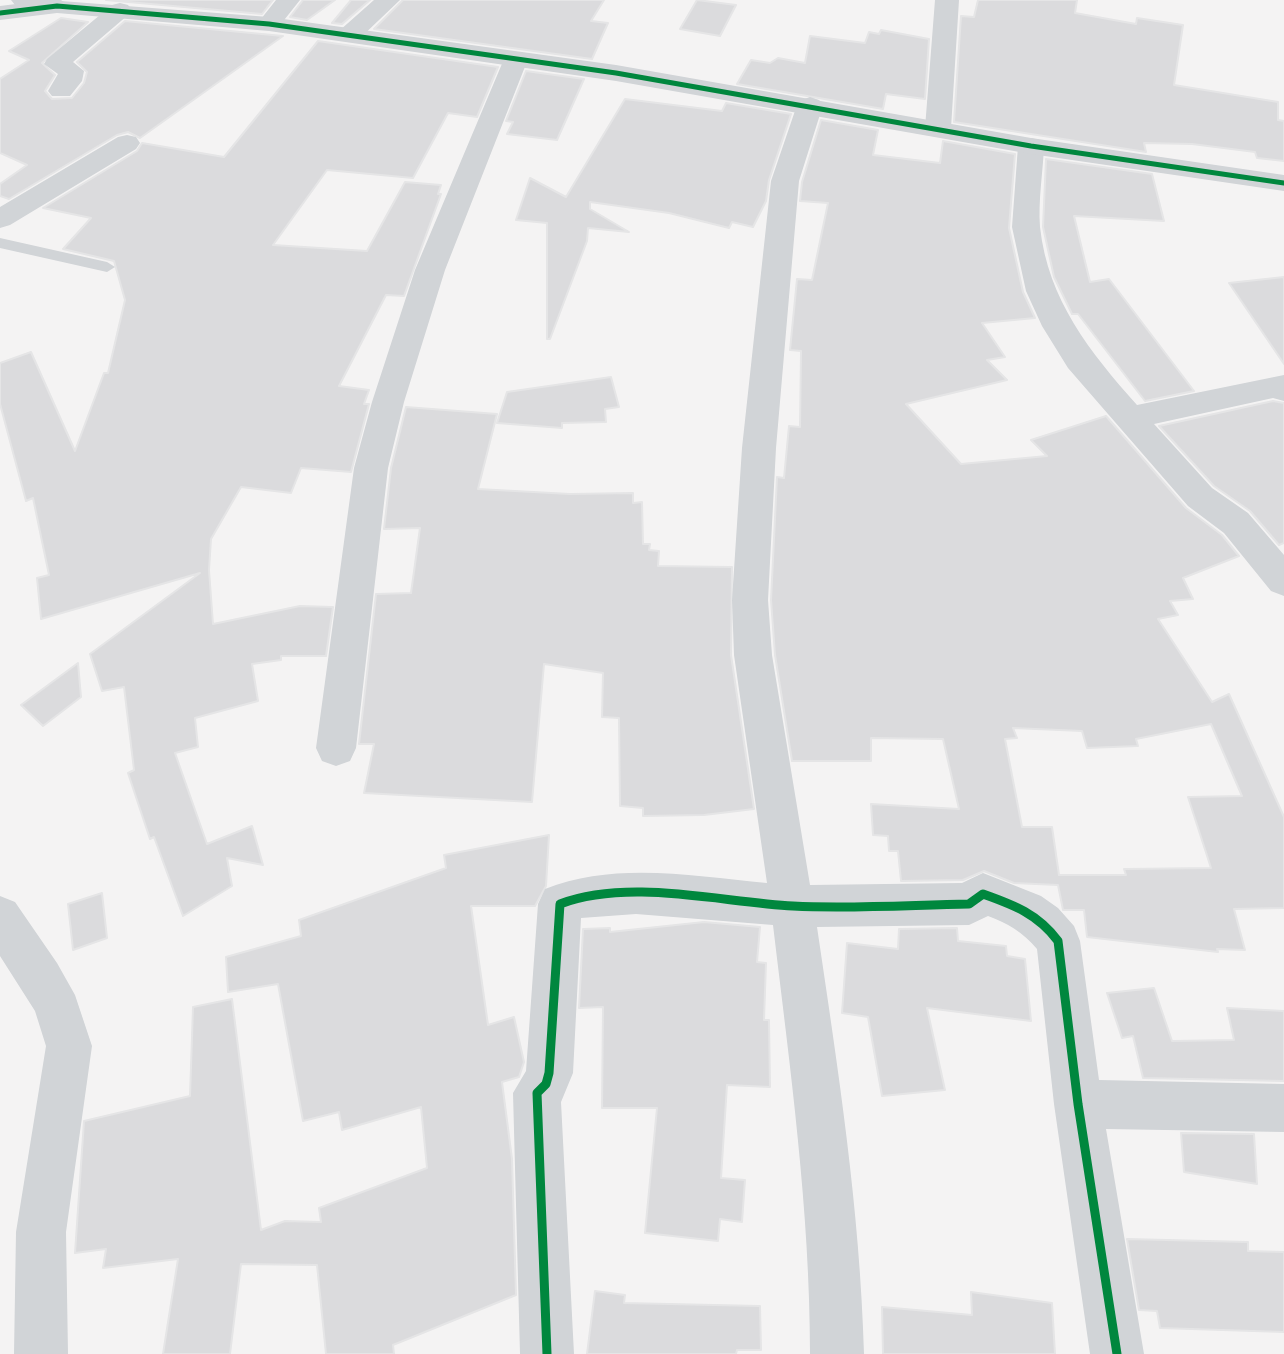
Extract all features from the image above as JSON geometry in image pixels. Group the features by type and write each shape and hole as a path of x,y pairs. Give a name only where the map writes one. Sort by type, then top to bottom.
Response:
{"street":[{"path":"23,0 57,6 269,24 516,59 810,105 1031,146 1284,183"},
{"path":"269,24 288,0"},
{"path":"348,36 388,0"},
{"path":"938,128 947,0"},
{"path":"0,13 57,6"},
{"path":"61,91 69,82 71,71 56,64 120,10"},
{"path":"336,748 371,468 388,402 430,270 516,59"},
{"path":"810,105 785,181 756,487 750,600 753,655 793,906 825,1159 836,1282 837,1354"},
{"path":"0,219 127,143"},
{"path":"1031,146 1026,227 1041,291 1079,360 1200,496 1236,523 1284,581"},
{"path":"1129,418 1283,387"},
{"path":"547,1354 537,1093 546,1084 549,1073 560,904 573,898 610,891 793,906 969,904 983,894 1023,908 1046,923 1058,941 1078,1104 1117,1354"},
{"path":"0,917 58,1009 66,1027 69,1046 41,1231 41,1354"},
{"path":"1078,1104 1284,1108"}],"lane":[{"path":"0,243 107,267"}],"building":[{"path":"106,0 273,0 262,14"},
{"path":"303,0 335,0 307,20 290,17"},
{"path":"351,0 370,0 342,24 332,23"},
{"path":"403,0 604,0 591,21 608,23 592,59 374,29"},
{"path":"697,0 736,5 720,36 680,29"},
{"path":"978,0 1077,0 1075,13 1136,24 1137,18 1183,25 1174,85 1278,102 1278,120 1284,121 1284,161 1257,158 1255,152 1192,144 1144,143 1146,152 954,122 961,16 974,17"},
{"path":"61,18 88,22 42,63 55,75 45,91 52,99 72,98 84,83 87,72 77,62 125,21 283,36 140,138 128,132 117,135 9,199 0,196 0,184 27,165 0,153 0,79 29,60 9,51"},
{"path":"881,30 929,39 925,99 886,94 883,109 737,84 751,60 770,63 778,58 805,63 810,36 865,43 869,32 879,34"},
{"path":"318,41 498,67 477,117 448,113 413,178 327,170 273,245 367,251 405,182 441,185 438,194 441,194 404,296 386,295 339,386 369,390 364,404 369,404 351,472 301,468 291,493 241,487 211,539 209,570 213,624 300,606 333,607 326,656 281,656 281,660 252,664 258,701 195,718 198,747 175,753 207,844 252,826 263,865 227,858 232,886 183,916 154,837 150,839 128,773 134,770 124,687 102,691 90,654 200,573 41,619 37,578 49,575 33,498 26,501 0,404 0,363 31,352 75,451 104,373 108,373 125,300 114,261 63,249 91,218 43,208 137,151 142,143 224,157"},
{"path":"526,71 584,79 557,140 507,134 513,122 506,121"},
{"path":"625,99 722,111 726,103 791,114 769,180 766,201 753,227 732,222 729,228 669,213 590,202 590,209 629,232 588,228 587,241 550,339 547,339 547,223 516,220 530,178 566,197"},
{"path":"821,120 878,130 873,155 940,163 943,141 1015,154 1009,228 1023,292 1035,318 982,323 1005,357 987,360 1007,380 906,404 961,464 1047,456 1031,440 1106,416 1186,508 1222,535 1239,556 1183,578 1193,599 1170,601 1178,615 1158,619 1212,702 1229,694 1284,817 1284,908 1234,909 1245,950 1217,949 1218,952 1087,937 1084,910 1063,910 1058,885 1014,883 984,871 963,880 901,881 898,851 889,851 888,836 873,835 871,804 959,809 943,739 871,738 871,761 792,761 775,655 771,600 777,477 784,478 789,426 800,427 801,351 790,350 797,279 812,280 828,203 800,201 802,182","holes":["1211,724 1242,796 1188,797 1211,868 1124,869 1126,875 1059,875 1052,827 1022,827 1005,739 1017,738 1013,728 1082,731 1087,748 1138,746 1136,739"]},
{"path":"1046,159 1152,174 1164,221 1074,216 1090,282 1109,279 1194,391 1145,401 1078,314 1072,314 1054,277 1043,227"},
{"path":"1284,277 1284,364 1229,283"},
{"path":"611,377 619,407 605,409 606,422 562,423 562,428 497,423 507,392"},
{"path":"1273,401 1284,403 1284,543 1279,545 1250,511 1214,486 1159,426"},
{"path":"406,407 497,414 478,489 570,494 633,493 633,503 642,502 643,544 650,544 649,550 659,551 658,566 732,567 731,655 754,809 704,815 643,816 643,808 620,806 619,718 602,717 603,673 544,664 532,802 364,793 374,744 359,744 376,594 411,593 420,528 384,529 391,468"},
{"path":"78,663 81,697 43,726 21,705"},
{"path":"549,835 546,886 535,906 471,906 488,1025 514,1017 524,1062 519,1077 502,1082 512,1159 516,1295 393,1345 394,1354 326,1354 317,1265 241,1264 230,1354 163,1354 178,1259 103,1268 106,1249 75,1253 84,1121 190,1096 193,1007 232,999 261,1230 285,1221 321,1222 319,1208 427,1168 421,1107 342,1130 339,1112 303,1121 278,984 228,992 226,957 301,936 299,920 446,868 444,855"},
{"path":"102,893 107,938 73,950 68,904"},
{"path":"704,922 760,927 757,962 766,963 764,1020 769,1020 770,1087 727,1085 721,1178 745,1180 742,1222 720,1219 718,1241 645,1233 657,1108 602,1108 603,1007 579,1008 583,929 610,928 610,932"},
{"path":"957,928 958,941 1006,946 1007,956 1025,959 1031,1021 927,1008 945,1090 882,1096 868,1017 842,1013 847,943 898,949 899,929"},
{"path":"1154,988 1172,1041 1234,1040 1227,1008 1284,1011 1284,1081 1143,1078 1133,1036 1122,1038 1107,993"},
{"path":"1181,1133 1254,1134 1257,1184 1184,1172"},
{"path":"1127,1239 1248,1242 1248,1251 1284,1252 1284,1332 1160,1328 1157,1311 1139,1310"},
{"path":"595,1291 625,1295 624,1303 760,1306 761,1350 737,1350 736,1354 587,1354"},
{"path":"971,1292 1052,1303 1055,1354 883,1354 882,1307 972,1315"}],"cycle path":[{"path":"0,13 57,6 269,24 616,73 1031,146 1284,183"},
{"path":"547,1354 537,1093 546,1084 549,1073 560,904 578,897 605,894 671,895 793,906 837,907 969,904 983,894 1016,906 1043,923 1058,941 1078,1104 1117,1354"}]}
